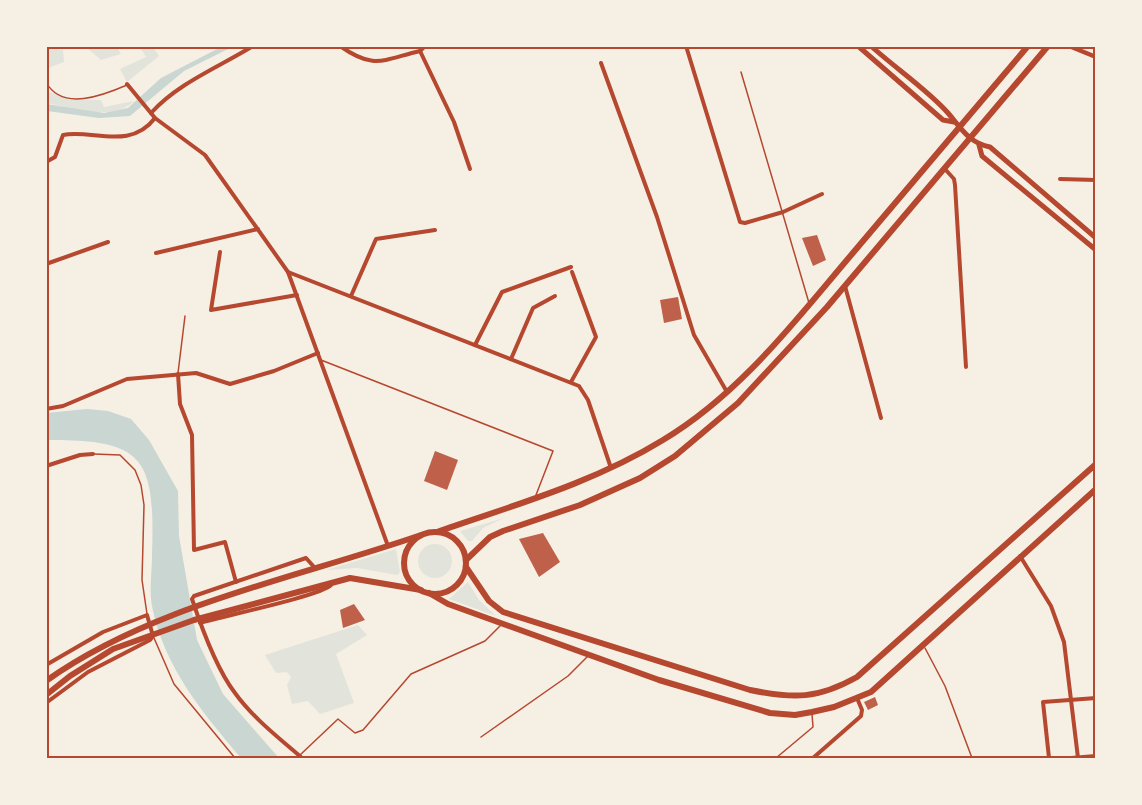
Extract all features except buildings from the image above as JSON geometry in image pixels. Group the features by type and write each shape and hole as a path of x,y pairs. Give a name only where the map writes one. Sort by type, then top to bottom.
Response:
{"main road":[{"path":"858,46 943,120 956,125"},
{"path":"871,46 948,113 956,125 978,145 982,156 1095,250"},
{"path":"46,681 86,655 154,622 437,532 534,498 611,469 663,440 728,393 810,304 956,125 1028,46"},
{"path":"429,593 446,591 460,581 466,564 490,537 580,505 640,478 675,456 738,403 845,285 1048,46"},
{"path":"978,145 990,147 1095,238"},
{"path":"437,532 445,533 459,543 466,564 489,601 503,612 664,665 779,696 832,691 857,677 1095,464"},
{"path":"46,695 70,676 113,649 156,631 313,586 350,578 421,590 448,604 588,655 659,680 770,713 795,715 812,712 871,692 1095,489"},
{"path":"421,536 409,547 404,563 409,579 421,590"},
{"path":"659,680 664,665"}],"street":[{"path":"150,113 161,102 194,79 254,46"},
{"path":"340,46 359,60 368,62 420,51 425,46"},
{"path":"686,46 739,220 745,223 783,212 822,194"},
{"path":"1070,46 1095,57"},
{"path":"420,51 450,112 470,169"},
{"path":"601,63 657,217 694,335 728,393"},
{"path":"127,84 155,118 205,155 288,272 388,547"},
{"path":"46,162 55,157 63,135 103,138 122,136 148,127 155,118"},
{"path":"944,168 954,179 955,185 966,367"},
{"path":"1060,179 1095,180"},
{"path":"156,253 258,229"},
{"path":"351,296 376,239 435,230"},
{"path":"46,264 108,242"},
{"path":"220,252 211,310 297,295"},
{"path":"475,345 502,292 571,270 596,337 571,382"},
{"path":"288,272 571,382 584,393 611,469"},
{"path":"845,285 881,418"},
{"path":"511,359 532,308 555,296"},
{"path":"46,409 63,406 127,379 205,374 222,383 230,384 274,371 318,353"},
{"path":"178,374 180,404 192,435 194,550 225,542 236,582"},
{"path":"46,466 80,455 93,454"},
{"path":"1020,555 1051,606 1064,642 1078,758"},
{"path":"301,757 267,728 234,693 200,623 192,600 194,596 306,558 316,569"},
{"path":"200,623 325,590 331,582"},
{"path":"46,665 104,632 147,615 153,636 143,646 88,672 46,703"},
{"path":"813,759 861,716 862,710 857,698"},
{"path":"1049,759 1043,702 1095,698"},
{"path":"1071,759 1095,756"}],"lane":[{"path":"741,72 810,304"},
{"path":"46,82 54,92 88,99 100,97 127,84"},
{"path":"178,374 185,316"},
{"path":"320,360 553,451 534,498"},
{"path":"93,454 120,455 135,470 141,485 144,506 142,580 147,615"},
{"path":"301,757 338,719 355,733 363,730 411,674 485,641 497,632 501,624"},
{"path":"153,636 174,684 235,759"},
{"path":"923,644 945,686 972,759"},
{"path":"481,737 568,676 588,655"},
{"path":"776,759 813,727 812,712"}],"shaded area":[{"path":"46,47 63,50 64,62 48,68"},
{"path":"86,47 117,47 121,54 101,60"},
{"path":"140,47 153,47 159,56 127,82 120,69 146,57"},
{"path":"221,47 232,47 184,71 130,116 99,118 47,111 46,104 104,113 128,108 161,78"},
{"path":"50,92 69,99 101,100 104,107 134,101 115,111 92,112 47,103 47,95"},
{"path":"87,409 108,411 131,419 149,440 178,491 179,536 197,640 223,694 279,758 241,758 186,688 165,649 151,600 151,497 146,477 138,462 125,451 106,444 47,440 46,413"},
{"path":"504,518 483,528 472,541 468,541 460,531"},
{"path":"435,544 447,549 452,561 447,573 435,578 423,573 418,561 423,549"},
{"path":"396,549 400,572 397,575 357,568 326,570"},
{"path":"468,582 479,600 496,616 449,599"},
{"path":"358,625 367,635 336,654 354,703 320,714 308,701 292,704 287,685 291,677 287,672 276,673 265,655"}]}
